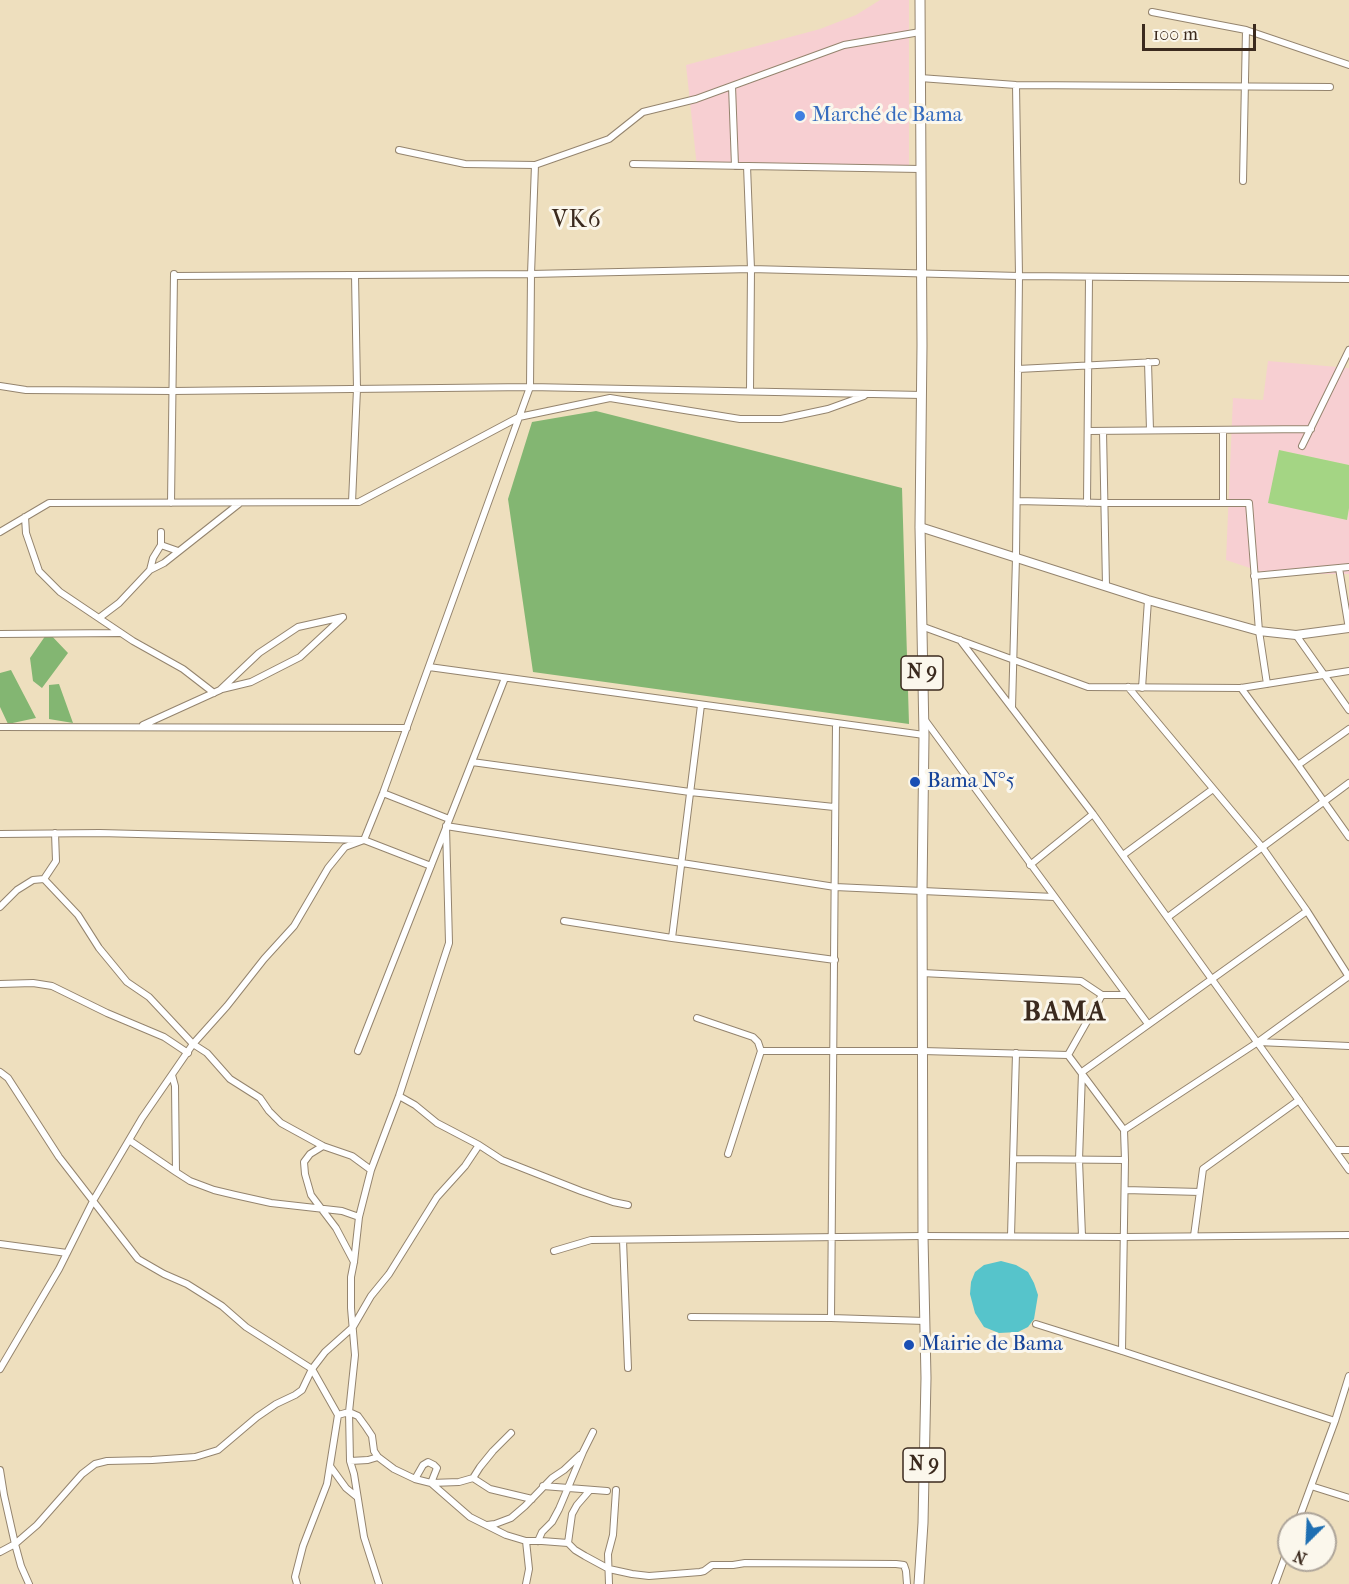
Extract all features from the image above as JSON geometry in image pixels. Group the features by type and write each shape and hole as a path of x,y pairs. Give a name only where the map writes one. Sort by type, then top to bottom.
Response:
{"main road":[{"name":"N 9","path":"919,1584 926,1424 922,973 924,735 920,527 922,395 920,0"}],"street":[{"path":"1152,12 1246,30 1349,65"},
{"path":"1243,181 1246,30"},
{"path":"399,150 465,164 535,165 609,139 643,112 696,99 844,45 920,32"},
{"path":"920,78 1016,85 1330,87"},
{"path":"1012,708 1019,276 1016,85"},
{"path":"732,86 735,166"},
{"path":"633,164 920,169"},
{"path":"0,1368 142,1118 193,1044 227,1006 264,958 294,926 328,868 345,847 364,840 407,728 530,387 535,165"},
{"path":"747,166 751,269 750,391"},
{"path":"171,503 174,275 531,274 751,269 1019,276 1349,279"},
{"path":"352,502 357,389 355,275"},
{"path":"1087,503 1089,277"},
{"path":"1302,446 1347,360 1349,350"},
{"path":"1148,362 1150,430"},
{"path":"1018,369 1156,362"},
{"path":"0,386 26,390 173,391 530,387 922,395"},
{"path":"0,532 49,503 359,502 519,417 610,398 740,419 781,419 828,409 868,394"},
{"path":"1088,431 1311,429"},
{"path":"1223,430 1223,502"},
{"path":"1103,431 1106,586"},
{"path":"1017,501 1249,503 1258,631 1267,684"},
{"path":"99,618 119,603 150,570 164,563 240,502"},
{"path":"25,517 26,533 39,571 60,592 121,633 217,691"},
{"path":"920,527 1148,600 1258,631 1296,635 1349,628 1339,568"},
{"path":"150,570 153,558 161,545 161,532"},
{"path":"161,545 178,551"},
{"path":"1254,576 1349,567"},
{"path":"1142,688 1148,600"},
{"path":"139,727 217,691 251,682 300,657 343,617 298,627 259,653 217,691"},
{"path":"921,626 1088,687 1240,688 1349,671"},
{"path":"0,634 121,633"},
{"path":"1296,635 1349,710"},
{"path":"960,640 1093,814 1349,1170"},
{"path":"429,667 924,735"},
{"path":"358,1051 505,678"},
{"path":"1124,1130 1349,977 1307,911 1262,847 1128,687"},
{"path":"1240,688 1349,837"},
{"path":"672,939 701,705"},
{"path":"923,717 1148,1024"},
{"path":"831,1317 836,723"},
{"path":"0,727 407,728"},
{"path":"1298,765 1349,729"},
{"path":"472,762 690,792 834,807"},
{"path":"1168,917 1349,783"},
{"path":"1123,855 1213,789"},
{"path":"383,793 449,819"},
{"path":"1030,865 1093,814"},
{"path":"446,826 835,887 1054,897"},
{"path":"379,1584 364,1537 350,1461 349,1412 355,1355 351,1277 359,1216 371,1170 399,1096 449,943 446,826"},
{"path":"44,879 56,861 55,833"},
{"path":"0,834 55,833 364,840 431,866"},
{"path":"44,879 78,915 99,948 127,982 149,997 193,1044 207,1053 230,1079 260,1098 281,1123 323,1146 352,1156 371,1170"},
{"path":"0,907 17,890 33,880 44,879"},
{"path":"1082,1072 1307,911"},
{"path":"564,921 672,939 835,960"},
{"path":"922,973 1081,981 1102,995 1126,995"},
{"path":"0,984 33,983 52,986 164,1037 188,1053"},
{"path":"1068,1055 1102,995"},
{"path":"697,1018 753,1037 758,1042 761,1051 728,1154"},
{"path":"1258,1041 1349,1046"},
{"path":"761,1051 923,1051 1068,1055 1124,1130 1125,1237 1122,1351"},
{"path":"1011,1236 1016,1053"},
{"path":"0,1072 8,1078 39,1128 138,1259 188,1284 222,1306 246,1327 312,1369 338,1415 327,1484 303,1546 295,1577 297,1584"},
{"path":"1082,1072 1080,1160 1082,1236"},
{"path":"172,1075 175,1086 176,1172"},
{"path":"399,1096 415,1105 437,1123 502,1160 613,1202 628,1205"},
{"path":"1194,1236 1203,1169 1299,1100"},
{"path":"129,1140 190,1181 271,1203 342,1211 359,1216"},
{"path":"0,1552 15,1544 38,1526 82,1474 95,1464 107,1461 195,1457 218,1450 276,1404 302,1390 312,1369 325,1352 353,1327 437,1197 465,1166 478,1145"},
{"path":"323,1146 310,1154 304,1162 311,1195 336,1228 354,1262"},
{"path":"1335,1150 1349,1150"},
{"path":"1013,1159 1125,1160"},
{"path":"1125,1190 1200,1192"},
{"path":"554,1251 591,1240 923,1236 1349,1235"},
{"path":"623,1240 628,1368"},
{"path":"0,1244 67,1253"},
{"path":"691,1317 831,1317 925,1321"},
{"path":"1036,1324 1335,1421"},
{"path":"1301,1512 1349,1376"},
{"path":"1341,1402 1349,1405"},
{"path":"338,1415 349,1412 358,1416 372,1436 374,1451 378,1457 394,1469 415,1479 431,1483 459,1482 473,1478 493,1451 512,1433"},
{"path":"538,1540 556,1516 593,1432"},
{"path":"487,1525 511,1518 543,1486 583,1452"},
{"path":"350,1461 378,1457"},
{"path":"415,1479 423,1465 428,1462 437,1468 431,1483"},
{"path":"330,1466 346,1488 357,1498"},
{"path":"0,1470 15,1544 29,1584"},
{"path":"473,1478 490,1489 532,1499"},
{"path":"431,1483 470,1517 506,1535 526,1541 568,1543 575,1550 609,1569 632,1574 649,1576 700,1572 712,1565 745,1563 896,1564 904,1565 907,1584"},
{"path":"543,1486 607,1491"},
{"path":"1311,1486 1349,1498"},
{"path":"568,1543 572,1514 590,1490"},
{"path":"609,1584 608,1554 613,1535 616,1490"},
{"path":"526,1541 528,1569 526,1584"}],"shaded area":[{"name":"Marché de Bama","path":"880,0 909,0 909,172 697,167 686,65 820,29 856,15"},
{"path":"1268,361 1349,368 1349,465 1279,450 1347,519 1349,508 1349,574 1268,574 1226,560 1233,398 1263,400"}],"green space":[{"path":"596,411 902,488 909,724 533,672 508,499 532,422"},
{"path":"1279,450 1349,465 1347,520 1268,503"},
{"path":"48,632 68,653 42,688 33,681 30,658"},
{"path":"11,670 36,718 8,724 0,707 0,673"},
{"path":"59,684 73,723 49,719 49,685"}],"water":[{"path":"1001,1261 1016,1265 1028,1272 1038,1295 1034,1319 1028,1327 1018,1332 999,1333 984,1327 975,1313 970,1294 975,1272 984,1265"}],"place":[{"name":"Marché de Bama","path":"800,116"},
{"name":"Bama N°5","path":"915,782"},
{"name":"Mairie de Bama","path":"909,1345"}],"district":[{"name":"VK6","path":"577,221"},
{"name":"BAMA","path":"1065,1013"}]}
